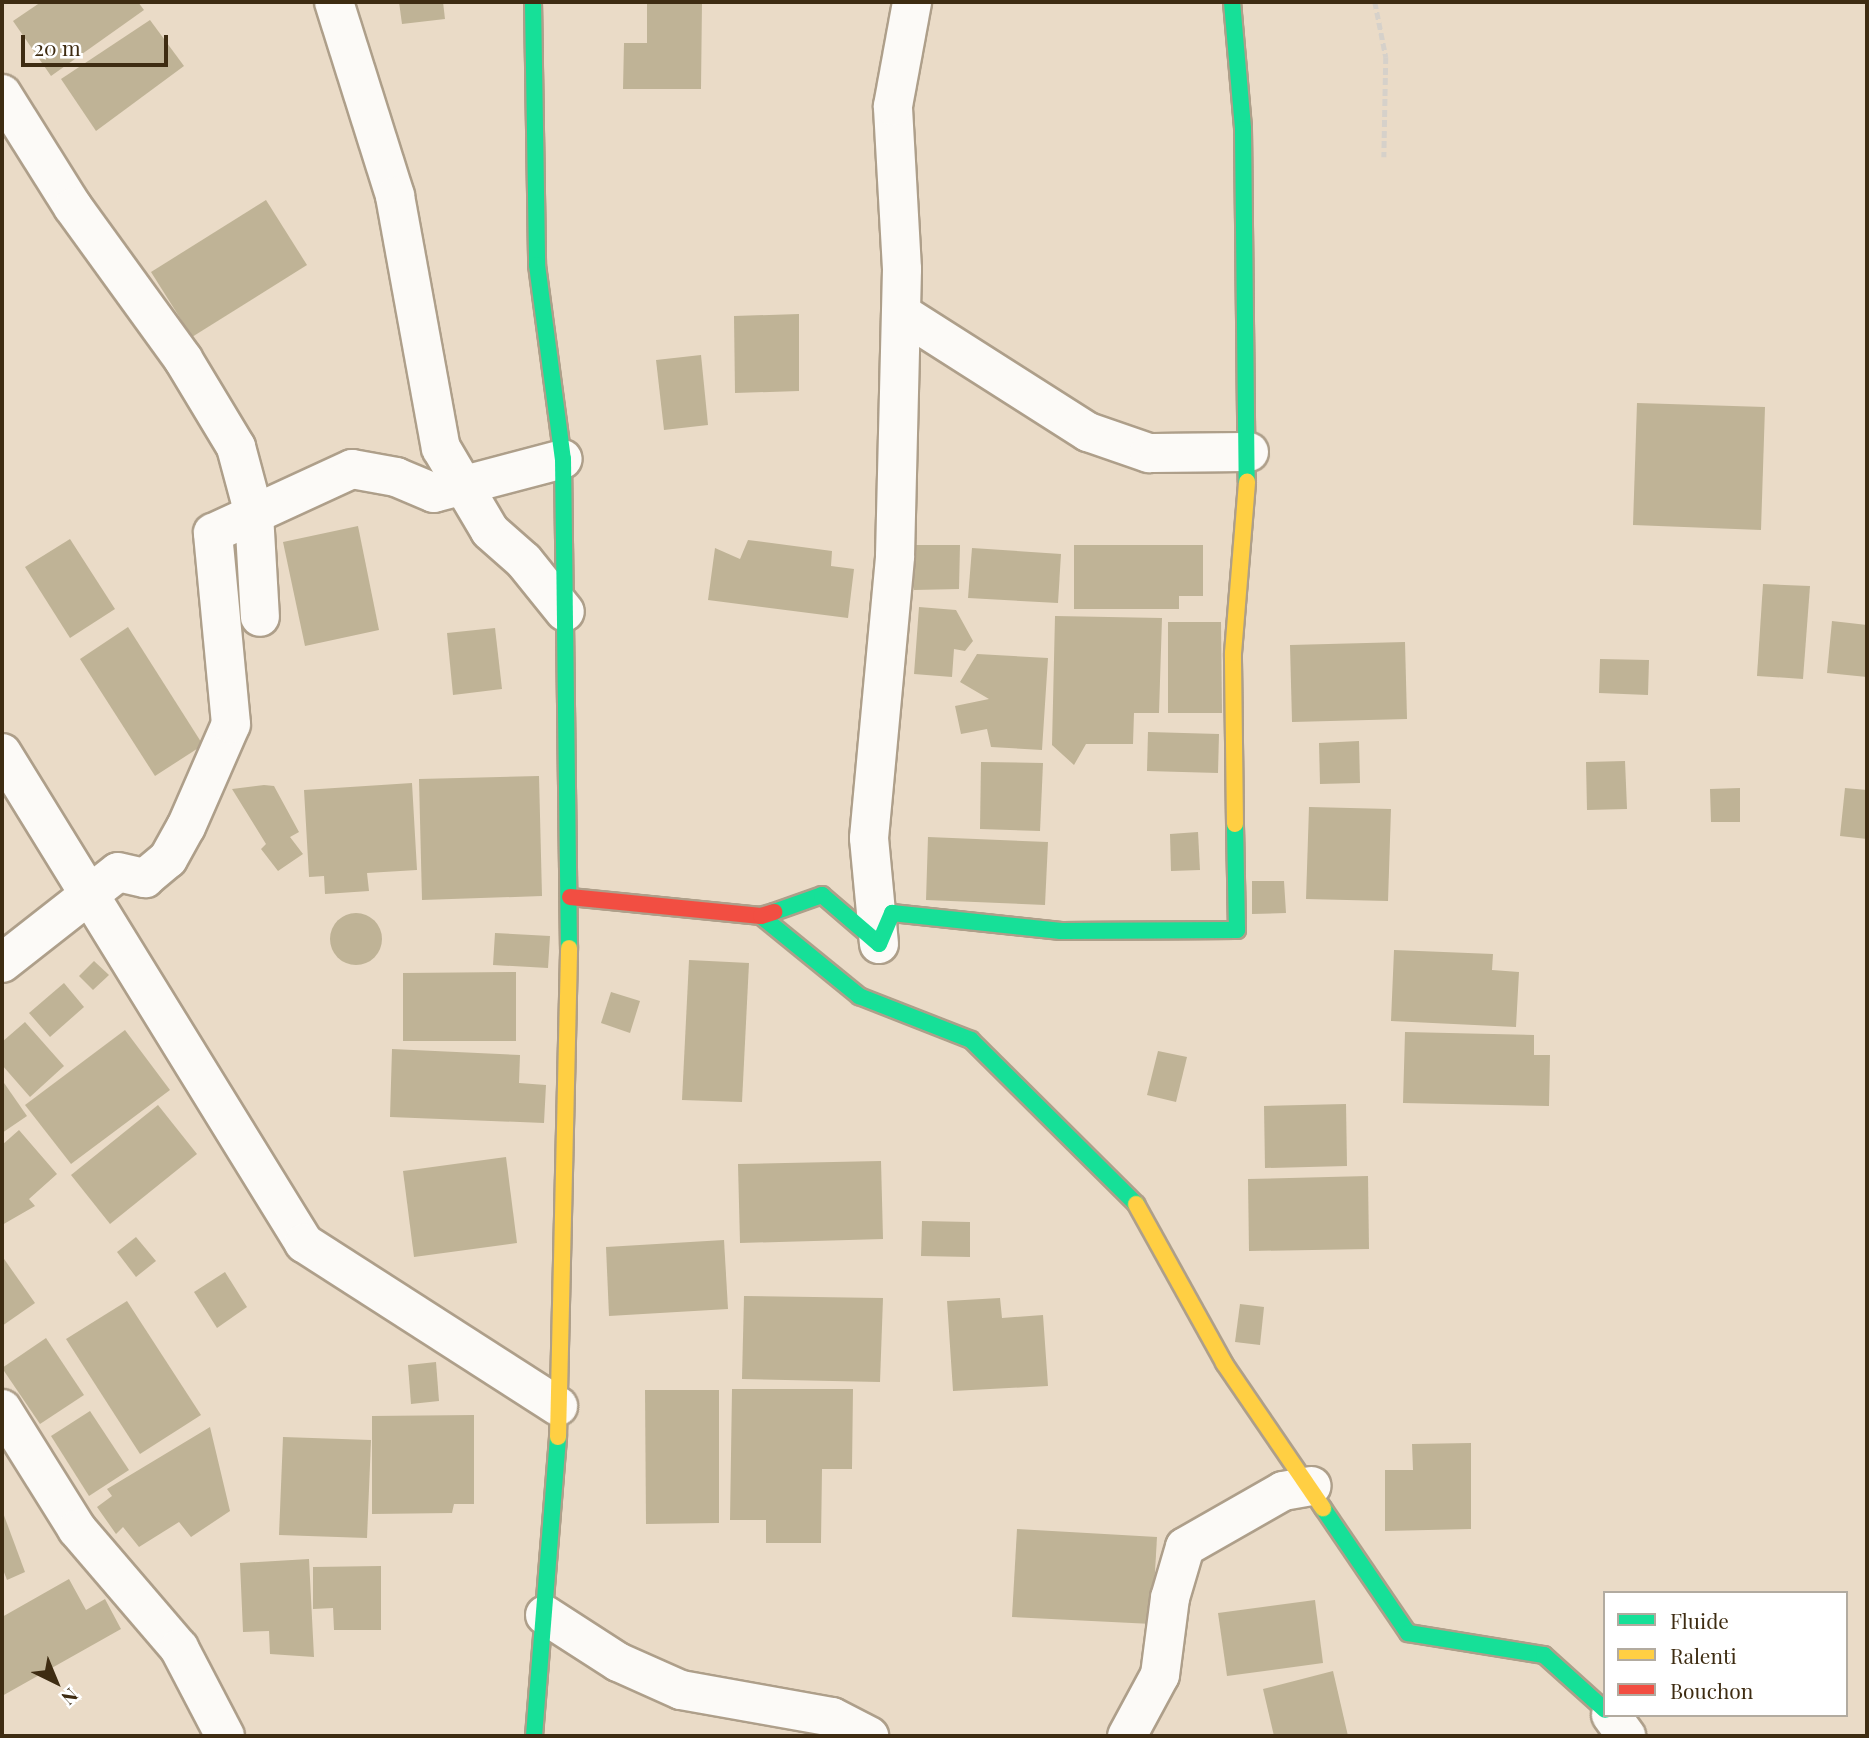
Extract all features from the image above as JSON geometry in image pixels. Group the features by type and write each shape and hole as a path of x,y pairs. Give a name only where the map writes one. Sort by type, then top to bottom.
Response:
{"street":[{"path":"334,2 395,197 440,448 459,487 490,531 524,561 565,612"},
{"path":"533,2 537,265 563,458 570,897 558,1406 545,1615 534,1736"},
{"path":"879,944 869,838 895,556 901,313 893,106 912,2"},
{"path":"879,944 892,912 1061,931 1237,930 1233,653 1249,452 1243,129 1232,2"},
{"path":"2,94 74,206 183,359 236,447 254,514 260,617"},
{"path":"901,313 1088,432 1149,453 1249,452"},
{"path":"2,963 118,872 145,878 168,859 208,780 230,724 214,533 352,469 396,477 434,493 563,458"},
{"path":"2,753 86,896 304,1243 558,1406"},
{"path":"570,897 761,916 822,895 879,944"},
{"path":"761,916 859,996 971,1040 1137,1205 1224,1363 1312,1486 1408,1633 1544,1655 1603,1708"},
{"path":"2,1409 77,1529 179,1648 225,1736"},
{"path":"1128,1736 1160,1675 1170,1598 1185,1547 1283,1491 1312,1486"},
{"path":"545,1615 618,1662 681,1690 832,1717 869,1736"},
{"path":"1612,1717 1626,1736"}],"path":[{"path":"1375,2 1385,57 1384,157"}],"building":[{"path":"41,2 138,2 144,10 51,76 13,21"},
{"path":"399,2 443,2 445,19 402,24"},
{"path":"647,2 702,2 701,89 623,89 624,43 647,43"},
{"path":"150,20 184,66 96,131 61,79"},
{"path":"266,200 307,265 192,337 151,272"},
{"path":"799,314 799,391 735,393 734,316"},
{"path":"701,355 708,425 664,430 656,360"},
{"path":"1637,403 1765,407 1761,530 1633,525"},
{"path":"358,526 379,630 305,646 283,542"},
{"path":"70,539 115,609 70,638 25,567"},
{"path":"748,540 832,551 831,566 854,569 848,618 708,600 715,548 740,559"},
{"path":"914,545 960,545 959,589 914,590"},
{"path":"1074,545 1203,545 1203,596 1179,596 1179,609 1074,609"},
{"path":"972,548 1061,554 1058,603 968,598"},
{"path":"1763,584 1810,586 1803,679 1757,676"},
{"path":"919,607 956,610 973,641 965,651 954,649 952,677 914,674"},
{"path":"1055,616 1162,618 1159,713 1134,713 1133,744 1086,744 1074,765 1052,745"},
{"path":"1832,621 1867,625 1867,677 1827,673"},
{"path":"1168,622 1221,622 1222,713 1168,713"},
{"path":"128,627 203,745 155,776 80,659"},
{"path":"495,628 502,689 453,695 447,633"},
{"path":"1405,642 1407,719 1292,722 1290,645"},
{"path":"977,654 1048,658 1042,750 991,747 987,729 961,734 955,706 989,699 960,682"},
{"path":"1600,659 1649,660 1648,695 1599,693"},
{"path":"1148,732 1219,734 1218,773 1147,771"},
{"path":"1359,741 1360,783 1320,784 1319,743"},
{"path":"1625,761 1627,809 1587,810 1586,762"},
{"path":"981,762 1043,763 1040,831 980,829"},
{"path":"539,776 542,896 422,900 419,779"},
{"path":"412,783 417,870 367,873 369,891 325,894 324,876 309,877 304,790"},
{"path":"274,786 299,832 290,837 303,854 278,871 261,849 266,844 232,789"},
{"path":"1740,788 1740,822 1711,822 1710,789"},
{"path":"1845,788 1867,790 1867,839 1840,836"},
{"path":"1309,807 1391,809 1388,901 1306,899"},
{"path":"1198,832 1200,870 1171,871 1170,834"},
{"path":"928,837 1048,842 1045,905 926,900"},
{"path":"1252,881 1284,881 1286,913 1252,914"},
{"path":"356,913 375,920 382,939 375,958 356,965 337,958 330,939 337,920"},
{"path":"495,933 550,936 548,968 493,965"},
{"path":"1394,950 1493,954 1492,970 1519,972 1516,1027 1391,1021"},
{"path":"689,960 749,963 742,1102 682,1100"},
{"path":"94,961 109,975 93,990 79,976"},
{"path":"516,972 516,1041 403,1041 403,973"},
{"path":"64,983 84,1007 50,1037 29,1013"},
{"path":"611,992 640,1001 630,1033 601,1023"},
{"path":"25,1022 64,1066 30,1097 2,1065 2,1042"},
{"path":"125,1030 170,1090 71,1164 25,1105"},
{"path":"1405,1032 1534,1035 1534,1055 1550,1055 1549,1106 1403,1103"},
{"path":"392,1049 520,1055 519,1083 546,1085 544,1123 390,1117"},
{"path":"1158,1051 1187,1057 1176,1102 1147,1095"},
{"path":"2,1080 27,1116 2,1133"},
{"path":"1346,1104 1347,1166 1265,1168 1264,1106"},
{"path":"158,1105 197,1154 110,1224 71,1175"},
{"path":"19,1130 57,1174 29,1199 35,1206 2,1225 2,1145"},
{"path":"506,1157 517,1243 414,1257 403,1171"},
{"path":"881,1161 883,1239 740,1243 738,1164"},
{"path":"1368,1176 1369,1249 1249,1251 1248,1179"},
{"path":"922,1221 970,1222 970,1257 921,1256"},
{"path":"136,1237 156,1261 136,1277 117,1252"},
{"path":"724,1240 728,1309 609,1316 606,1247"},
{"path":"2,1256 35,1303 2,1326"},
{"path":"225,1272 247,1307 217,1328 194,1292"},
{"path":"744,1296 883,1298 880,1382 742,1379"},
{"path":"1000,1298 1002,1318 1043,1315 1048,1386 953,1391 947,1301"},
{"path":"127,1301 201,1415 140,1454 66,1339"},
{"path":"1240,1304 1264,1307 1260,1345 1235,1342"},
{"path":"46,1338 84,1395 40,1424 2,1368"},
{"path":"436,1362 439,1401 411,1404 408,1365"},
{"path":"732,1389 853,1389 852,1469 822,1469 821,1543 766,1543 766,1520 730,1520"},
{"path":"645,1390 719,1390 719,1523 646,1524"},
{"path":"90,1411 129,1470 89,1496 51,1436"},
{"path":"474,1415 474,1504 454,1504 452,1513 372,1514 372,1416"},
{"path":"210,1427 230,1511 191,1537 179,1522 139,1547 123,1527 116,1534 97,1507 112,1496 107,1489"},
{"path":"283,1437 371,1440 367,1538 279,1535"},
{"path":"1471,1443 1471,1529 1385,1531 1385,1470 1413,1470 1412,1444"},
{"path":"2,1510 25,1572 7,1580 2,1567"},
{"path":"1017,1529 1157,1537 1152,1624 1012,1617"},
{"path":"309,1559 314,1657 270,1654 269,1631 243,1632 240,1563"},
{"path":"381,1566 381,1630 334,1630 333,1608 313,1609 313,1567"},
{"path":"69,1579 86,1610 105,1599 121,1629 2,1696 2,1617"},
{"path":"1315,1600 1323,1663 1227,1676 1218,1613"},
{"path":"1333,1671 1348,1736 1274,1736 1263,1689"}],"traffic: fast":[{"path":"533,2 537,265 563,459 569,948"},
{"path":"1232,2 1243,129 1247,482"},
{"path":"774,912 822,895 879,944 892,913 1061,931 1237,930 1235,824"},
{"path":"761,916 859,996 971,1040 1136,1204"},
{"path":"534,1736 558,1437"},
{"path":"1323,1508 1408,1633 1544,1655 1603,1708"}],"traffic: slow":[{"path":"1235,824 1233,653 1247,482"},
{"path":"558,1437 569,948"},
{"path":"1136,1204 1224,1363 1323,1508"}],"traffic: jam":[{"path":"570,897 761,916 774,912"}]}
